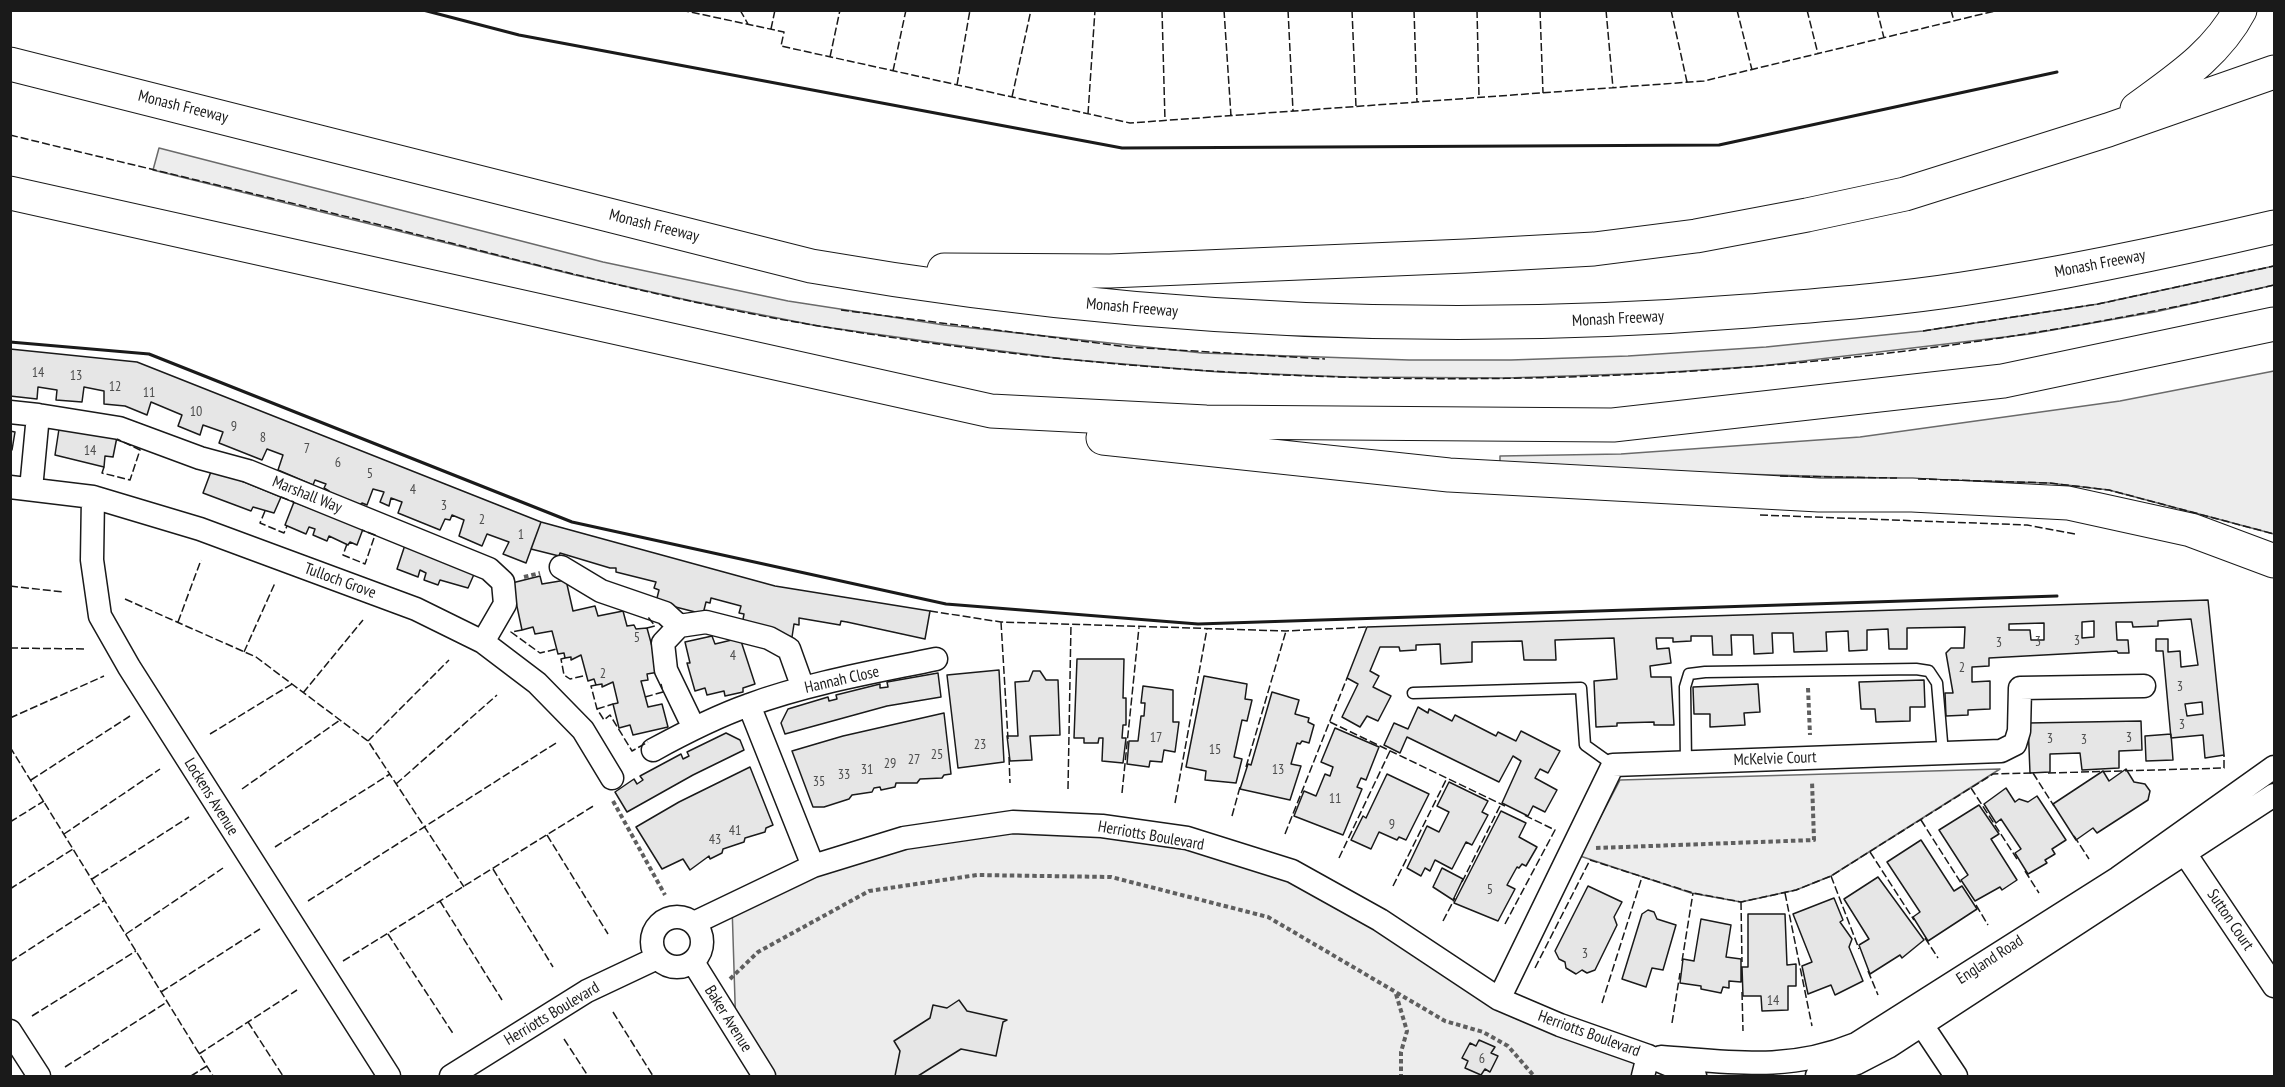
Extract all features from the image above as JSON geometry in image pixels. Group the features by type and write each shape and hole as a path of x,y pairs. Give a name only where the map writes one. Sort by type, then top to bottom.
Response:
{"highway":[{"path":"2108,130 2202,59 2228,31 2240,10"},
{"name":"Monash Freeway","path":"10,64 811,266 926,286 1026,299 1218,315 1367,322 1576,322 1840,303 1961,289 2186,248 2274,227"},
{"path":"811,266 957,271 1110,271 1594,249 1696,236 1905,194 2108,130 2274,72"},
{"path":"10,193 991,411 1093,437 1449,475 1819,495 1912,495 2068,503 2191,530 2274,561"},
{"path":"991,411 1206,422 1613,425 2003,381 2274,324"}],"street":[{"name":"Marshall Way","path":"10,412 119,428 200,458 248,471 489,569 502,582"},
{"path":"21,488 38,415"},
{"name":"Tulloch Grove","path":"21,488 93,498 200,529 416,609 483,642 537,683 583,730 612,778"},
{"name":"Lockens Avenue","path":"93,498 92,560 100,616 135,677 388,1077"},
{"path":"561,567 602,591 665,613 679,626"},
{"path":"483,642 505,604 502,582"},
{"path":"694,728 666,670 663,643 679,626 706,622 769,638 789,649 803,688"},
{"name":"Hannah Close","path":"653,750 694,728 748,705 803,688 936,659"},
{"name":"McKelvie Court","path":"1613,765 2001,751 2015,744 2019,731 2020,688 2144,686"},
{"path":"748,705 813,866"},
{"path":"1498,999 1613,765"},
{"name":"England Road","path":"2180,847 2274,767"},
{"name":"England Road","path":"1646,1066 1812,1071 1866,1059 1917,1017 2180,847 2274,795"},
{"name":"Herriotts Boulevard","path":"694,924 813,866 904,838 1013,822 1102,826 1187,838 1292,871 1380,920 1498,999 1560,1025 1646,1066"},
{"name":"Sutton Court","path":"2180,847 2274,986"},
{"path":"679,917 694,924 702,936 703,943 701,951 693,962 678,968 663,963 657,958 652,942 657,927 671,918 679,917"},
{"name":"Herriotts Boulevard","path":"451,1077 587,991 657,958"},
{"name":"Baker Avenue","path":"693,962 764,1077"},
{"path":"1917,1017 1956,1077"},
{"path":"10,1031 39,1077"},
{"name":"England Road","path":"1670,1067 1695,1077"}],"lane":[{"path":"1686,762 1685,687 1689,674 1808,670 1916,669 1929,671 1937,682 1943,754"},
{"path":"1413,693 1581,688 1585,745 1613,765"}],"path":[{"path":"502,582 561,567"},
{"path":"1577,838 1599,850 1814,840 1808,670"},
{"path":"612,778 610,797 665,895"},
{"path":"713,996 758,952 870,891 977,875 1111,877 1268,917 1445,1021 1483,1032 1508,1046 1534,1077"},
{"path":"1396,994 1407,1031 1401,1052 1401,1077"}],"shaded area":[{"path":"159,148 603,262 788,301 944,325 1202,353 1409,360 1511,360 1628,356 1766,347 1923,331 2098,304 2274,266 2274,285 2155,312 2030,334 1761,366 1656,373 1507,378 1349,377 1219,372 1064,359 939,343 818,326 692,301 575,275 153,170"},
{"path":"2274,371 2274,534 2109,490 2049,483 1500,467 1500,456 1621,454 1860,437 2120,401"},
{"path":"2000,769 1831,876 1796,890 1741,902 1691,893 1580,856 1620,780"},
{"path":"1102,826 1292,871 1499,999 1648,1056 1643,1076 764,1076 736,1033 732,905 904,838"}],"building":[{"path":"10,349 137,362 541,522 526,563 503,554 509,542 487,534 482,546 459,536 464,520 452,515 450,520 445,519 440,530 398,513 402,502 391,498 389,506 380,502 384,492 373,489 367,505 362,503 358,506 330,496 329,491 324,488 326,484 315,480 313,485 278,470 283,455 267,449 262,460 219,443 223,432 203,425 200,435 178,426 182,415 151,402 147,415 125,406 104,404 104,391 84,387 82,402 56,400 57,390 38,387 37,399 10,396"},
{"path":"59,429 117,437 113,457 105,456 104,467 55,455"},
{"path":"10,431 15,432 12,450 10,450"},
{"path":"212,469 281,497 274,513 253,507 251,511 203,493"},
{"path":"294,502 363,529 357,545 350,542 348,545 329,536 327,541 313,535 315,529 309,527 306,534 285,525"},
{"path":"541,522 775,586 930,611 925,639 841,621 840,625 799,618 799,625 794,624 792,637 742,625 744,614 739,613 741,606 711,598 710,603 706,602 703,614 656,602 659,590 654,588 656,582 616,572 616,568 560,553 559,556 531,549"},
{"path":"405,545 475,572 468,588 440,580 438,585 424,580 426,573 420,570 418,577 397,569"},
{"path":"540,576 542,584 566,580 573,611 595,606 598,616 623,611 627,626 634,625 636,629 647,628 659,672 647,674 648,680 641,681 648,707 662,704 668,727 633,735 630,725 619,728 613,704 618,703 613,682 602,687 602,684 596,685 594,679 588,681 581,655 571,660 571,657 565,658 564,653 558,654 552,631 535,634 533,627 522,630 512,583"},
{"path":"2208,600 2224,755 2205,758 2203,735 2171,738 2163,651 2156,651 2156,639 2168,639 2168,652 2180,651 2181,667 2198,665 2191,619 2158,621 2158,626 2133,627 2132,622 2116,622 2117,640 2128,640 2129,653 2118,653 2117,651 1989,658 1989,666 1972,667 1972,682 1990,681 1990,709 1968,710 1968,715 1946,716 1945,693 1953,693 1946,653 1951,648 1964,648 1965,627 1907,628 1907,649 1889,649 1888,629 1867,630 1867,650 1849,651 1848,631 1826,632 1827,651 1794,652 1793,633 1772,633 1773,653 1754,654 1753,635 1731,635 1732,655 1713,655 1712,636 1691,636 1691,641 1673,642 1673,638 1656,638 1657,649 1669,648 1671,663 1650,666 1651,677 1671,677 1674,725 1654,725 1654,722 1617,723 1617,726 1596,727 1594,681 1617,679 1614,638 1555,640 1556,660 1524,660 1522,641 1472,642 1472,662 1441,664 1440,644 1416,645 1416,650 1400,651 1399,647 1380,647 1370,671 1379,676 1373,687 1391,696 1378,721 1367,716 1360,727 1342,717 1358,684 1347,678 1367,627","holes":["2094,621 2094,637 2082,638 2082,622","2044,623 2044,640 2031,640 2030,630 2009,630 2009,624","2202,702 2203,714 2187,716 2185,704"]},
{"path":"712,636 715,644 740,638 755,684 743,688 743,692 725,696 724,691 707,695 705,688 695,691 687,663 690,663 685,642"},
{"path":"1077,659 1124,659 1123,698 1126,698 1126,725 1123,725 1122,738 1126,738 1123,763 1102,761 1103,738 1099,738 1098,743 1084,743 1084,738 1074,738"},
{"path":"999,670 1004,762 958,768 947,675"},
{"path":"1033,671 1040,671 1046,680 1058,680 1060,735 1030,736 1032,760 1010,761 1007,736 1018,736 1015,682 1029,681"},
{"path":"938,673 941,697 887,706 785,734 781,723 788,709 828,697 829,701 837,699 836,695 880,684 880,688 888,687 887,682"},
{"path":"1204,676 1247,684 1245,699 1252,700 1247,721 1242,720 1234,757 1242,759 1236,783 1205,780 1206,771 1186,767"},
{"path":"1924,680 1925,707 1910,707 1910,721 1876,722 1875,709 1861,709 1859,682"},
{"path":"1758,684 1760,712 1744,713 1745,725 1710,727 1710,714 1694,714 1693,687"},
{"path":"1143,686 1173,690 1173,722 1179,722 1175,752 1164,750 1162,762 1150,761 1149,767 1127,764 1129,741 1138,741 1141,716 1144,716 1145,703 1141,703"},
{"path":"1272,692 1299,700 1295,714 1309,718 1308,722 1314,725 1309,743 1302,741 1300,744 1297,743 1291,764 1301,766 1290,800 1240,789 1248,764 1251,765"},
{"path":"1418,707 1428,713 1429,709 1452,721 1455,715 1496,736 1498,732 1516,741 1521,731 1560,751 1548,773 1540,769 1535,778 1557,790 1545,812 1533,806 1528,816 1502,803 1521,761 1513,756 1499,782 1407,737 1400,753 1384,745 1394,723 1408,729"},
{"path":"944,713 951,774 944,775 942,778 920,779 917,783 896,783 895,787 881,790 880,787 874,788 872,792 852,795 849,799 824,807 813,807 792,751 843,736"},
{"path":"2141,721 2142,750 2119,751 2119,768 2082,770 2080,753 2050,754 2050,772 2030,773 2028,723"},
{"path":"1335,728 1379,747 1366,780 1361,778 1357,787 1362,789 1343,835 1294,816 1304,791 1316,796 1325,774 1330,776 1333,767 1321,762"},
{"path":"726,733 740,740 744,750 627,812 615,792 634,779 637,784 643,780 640,776 681,754 683,759 689,756 687,752"},
{"path":"2171,734 2173,760 2146,761 2145,736"},
{"path":"750,767 773,825 766,828 765,832 745,838 744,842 723,849 722,853 710,859 709,856 690,870 683,859 662,869 636,827 679,802"},
{"path":"2126,769 2134,782 2145,784 2150,791 2148,800 2097,833 2093,828 2076,840 2053,804 2103,771 2109,781"},
{"path":"1387,774 1429,794 1406,840 1399,837 1397,840 1379,832 1371,849 1351,840 1363,816 1366,818"},
{"path":"1449,782 1488,801 1482,812 1488,815 1472,845 1466,842 1452,869 1435,860 1430,871 1425,868 1421,876 1407,868 1427,826 1439,832 1449,812 1437,806"},
{"path":"2006,788 2015,802 2019,799 2028,802 2037,796 2066,840 2052,849 2055,854 2045,860 2047,863 2028,874 2015,853 2021,849 2001,819 1996,823 1984,804"},
{"path":"1979,805 1999,834 1991,839 2017,880 2002,890 2000,887 1975,901 1961,880 1968,875 1939,830"},
{"path":"1501,811 1526,823 1519,837 1537,847 1526,866 1522,864 1519,868 1517,867 1507,885 1515,889 1498,921 1454,903"},
{"path":"1921,840 1954,891 1962,886 1977,909 1928,941 1913,917 1920,912 1887,862"},
{"path":"1442,868 1463,879 1453,900 1433,887"},
{"path":"1878,877 1924,940 1902,958 1900,955 1870,974 1859,945 1869,939 1844,899"},
{"path":"1588,886 1622,902 1614,917 1617,925 1595,970 1587,973 1582,970 1576,974 1566,968 1565,962 1559,959 1555,951"},
{"path":"1834,898 1843,920 1840,922 1852,939 1849,947 1863,981 1835,995 1831,985 1808,994 1802,966 1812,962 1793,914"},
{"path":"1648,910 1654,912 1657,919 1676,925 1663,970 1652,968 1646,987 1622,979 1642,914"},
{"path":"1748,914 1785,914 1787,965 1796,964 1796,986 1788,986 1788,1010 1762,1011 1761,996 1743,996 1742,967 1748,967"},
{"path":"1701,919 1731,925 1726,957 1741,959 1741,982 1729,981 1729,988 1723,987 1721,993 1701,989 1701,986 1680,983 1683,959 1694,961"},
{"path":"959,1000 967,1011 1007,1020 1003,1022 996,1056 961,1049 918,1076 895,1076 900,1051 894,1041 930,1018 933,1005 947,1008"},
{"path":"1479,1040 1495,1047 1491,1053 1498,1056 1490,1072 1485,1069 1481,1075 1465,1068 1468,1061 1462,1058 1470,1043 1476,1046"}],"fence":[{"path":"681,10 784,32 781,46 1130,123 1704,81 1999,10"},
{"path":"740,10 748,24"},
{"path":"771,29 775,10"},
{"path":"830,57 840,10"},
{"path":"893,71 906,10"},
{"path":"957,85 970,10"},
{"path":"1012,97 1031,10"},
{"path":"1088,114 1095,10"},
{"path":"1162,10 1165,121"},
{"path":"1224,10 1231,116"},
{"path":"1288,10 1293,111"},
{"path":"1352,10 1356,107"},
{"path":"1414,10 1417,102"},
{"path":"1477,10 1479,97"},
{"path":"1540,10 1543,93"},
{"path":"1606,10 1613,88"},
{"path":"1671,10 1687,82"},
{"path":"1737,10 1752,70"},
{"path":"1807,10 1818,54"},
{"path":"1877,10 1884,38"},
{"path":"1951,10 1954,21"},
{"path":"10,135 604,282 711,306 819,326 1000,352 1183,369 1366,378 1549,378 1732,368 1914,350 2095,322 2274,285"},
{"path":"1923,331 2098,304 2274,266"},
{"path":"841,310 1128,347 1325,359"},
{"path":"104,467 102,473 130,480 140,450 117,439"},
{"path":"1780,476 1897,478"},
{"path":"1918,479 2049,483 2109,490 2274,534"},
{"path":"281,497 294,502"},
{"path":"265,511 260,523 284,533 287,526"},
{"path":"1760,515 2027,525 2075,534"},
{"path":"347,544 343,555 365,564 375,535 362,530"},
{"path":"178,622 201,560"},
{"path":"244,652 275,583"},
{"path":"10,586 63,592"},
{"path":"125,599 256,657 368,741 464,887"},
{"path":"930,611 1001,622 1286,631 1367,627"},
{"path":"647,628 655,626 648,617"},
{"path":"303,693 363,620"},
{"path":"1001,622 1008,739"},
{"path":"1068,789 1071,624"},
{"path":"1122,793 1139,627"},
{"path":"1175,803 1207,629"},
{"path":"522,630 511,632 540,653 557,649"},
{"path":"1246,767 1286,631"},
{"path":"10,648 87,649"},
{"path":"565,658 561,659 564,675 570,679 587,675"},
{"path":"368,741 449,660"},
{"path":"10,718 104,676"},
{"path":"1285,834 1347,678"},
{"path":"210,734 292,684"},
{"path":"645,697 663,692 661,684"},
{"path":"596,685 591,686 597,709 604,720 610,715 632,751 648,742"},
{"path":"396,784 497,695"},
{"path":"597,709 613,704"},
{"path":"31,780 130,716"},
{"path":"242,789 340,720"},
{"path":"1330,722 1505,806"},
{"path":"308,901 556,743"},
{"path":"10,747 213,1076"},
{"path":"1339,858 1390,751"},
{"path":"2048,773 2224,768 2224,755"},
{"path":"1009,757 1010,783"},
{"path":"64,834 160,769"},
{"path":"2033,773 2054,806"},
{"path":"1535,968 1590,860 1693,893 1741,902 1796,890 1831,876 1993,774 2033,773"},
{"path":"275,847 390,774"},
{"path":"1393,886 1447,778"},
{"path":"1232,816 1240,787"},
{"path":"1971,788 2017,859"},
{"path":"10,822 44,801"},
{"path":"1462,882 1501,804"},
{"path":"343,961 595,805"},
{"path":"1505,924 1555,830 1524,815"},
{"path":"92,879 189,817"},
{"path":"1921,820 1961,883"},
{"path":"547,835 608,934"},
{"path":"2074,836 2089,859"},
{"path":"10,889 73,849"},
{"path":"1870,852 1914,920"},
{"path":"126,934 223,868"},
{"path":"493,869 553,967"},
{"path":"2025,871 2039,893"},
{"path":"1831,876 1859,949"},
{"path":"1602,1003 1642,877"},
{"path":"1682,961 1693,893"},
{"path":"1785,893 1812,1026"},
{"path":"1443,921 1455,898"},
{"path":"10,962 105,900"},
{"path":"440,901 502,1000"},
{"path":"1741,902 1742,962"},
{"path":"1976,905 1988,925"},
{"path":"161,992 260,929"},
{"path":"388,934 454,1035"},
{"path":"1925,938 1938,958"},
{"path":"32,1016 136,951"},
{"path":"1868,971 1878,995"},
{"path":"1672,1023 1680,973"},
{"path":"199,1054 297,990"},
{"path":"1742,992 1743,1031"},
{"path":"65,1067 167,1002"},
{"path":"613,1012 653,1076"},
{"path":"248,1022 283,1076"},
{"path":"564,1039 588,1076"},
{"path":"191,1076 207,1066"}],"wall":[{"path":"423,10 519,35 1122,148 1719,145 2057,72"},
{"path":"10,342 149,354 572,522 946,604 1198,624 2057,596"}]}
